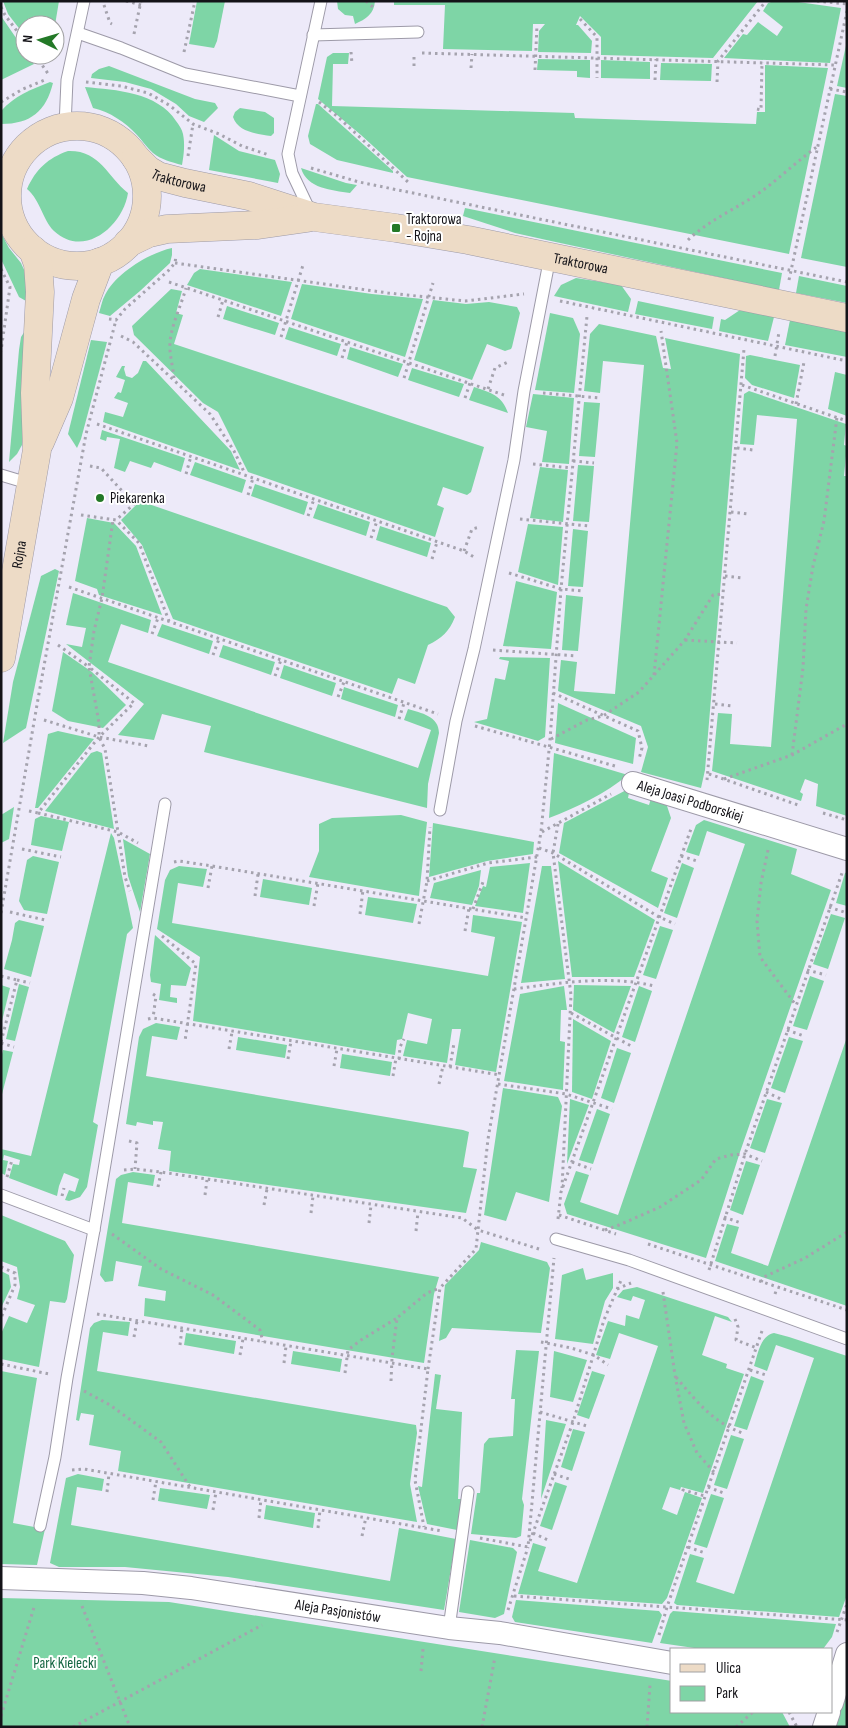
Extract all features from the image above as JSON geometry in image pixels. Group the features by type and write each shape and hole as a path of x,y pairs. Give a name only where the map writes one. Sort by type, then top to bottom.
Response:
{"main road":[{"path":"65,126 87,126 102,130 121,141 136,158 146,184 146,207 141,224 128,243 118,252 100,262 83,265 65,265 48,259 33,250 16,229 5,205 14,166 23,151 36,139 50,131 65,126"},
{"path":"1,143 17,143 36,139"},
{"name":"Traktorowa","path":"136,158 148,170 158,176 250,196 314,217 415,231 847,318"},
{"name":"Traktorowa","path":"128,243 143,235 167,229 258,225 314,217"},
{"name":"Rojna","path":"1,658 37,450 35,394 40,292 38,264 33,250"},
{"name":"Rojna","path":"37,450 59,398 86,299 100,262"}],"street":[{"name":"Aleja Joasi Podborskiej","path":"634,777 845,859"},
{"name":"Aleja Pasjonistów","path":"1,1578 143,1583 191,1588 449,1628 500,1634 662,1661"},
{"path":"833,1694 847,1654"},
{"path":"824,1727 829,1713"}],"lane":[{"path":"65,126 67,80 84,1"},
{"path":"314,217 296,185 288,154 321,1"},
{"path":"313,35 418,32"},
{"path":"78,33 185,74 300,96"},
{"path":"440,810 456,721 474,649 514,460 524,391 550,257"},
{"path":"1,474 31,484"},
{"path":"40,1526 80,1311 165,804"},
{"path":"1,1195 94,1230"},
{"path":"556,1238 629,1260 847,1339"},
{"path":"449,1628 468,1492"}],"path":[{"path":"126,1 141,3 134,36"},
{"path":"184,52 195,1"},
{"path":"366,1 374,8"},
{"path":"717,82 718,61 766,1"},
{"path":"817,1 847,4"},
{"path":"1,7 15,28"},
{"path":"792,262 847,11"},
{"path":"580,19 596,37 597,78"},
{"path":"535,70 537,25"},
{"path":"176,49 193,54"},
{"path":"343,51 360,51"},
{"path":"351,51 352,64"},
{"path":"405,52 835,65"},
{"path":"414,53 414,66"},
{"path":"471,68 472,54"},
{"path":"655,80 656,59"},
{"path":"757,109 761,110 762,62"},
{"path":"1,102 23,89 50,77 42,65"},
{"path":"67,80 121,86 143,91 169,105 193,124 213,131 242,146 359,182 847,282"},
{"path":"830,89 847,92"},
{"path":"314,99 337,116 408,182"},
{"path":"188,157 193,124"},
{"path":"688,240 700,228 765,189 818,146"},
{"path":"1,913 86,434 116,320 125,309 175,263 388,293 465,301 522,294 847,361"},
{"path":"281,337 303,264"},
{"path":"1,269 10,288 1,351"},
{"path":"169,282 505,395 524,391 600,398"},
{"path":"404,378 434,283"},
{"path":"174,379 170,344 174,321 186,288"},
{"path":"218,317 223,300"},
{"path":"345,1373 348,1350 397,1318 428,1293 440,1288 476,1249 488,1139 542,832 561,589 587,316"},
{"path":"107,318 116,320"},
{"path":"775,356 780,328"},
{"path":"654,675 678,443 661,332"},
{"path":"121,336 133,342 210,414 234,451 245,475"},
{"path":"342,358 347,342"},
{"path":"561,1192 701,803 709,774 744,349"},
{"path":"796,404 804,362"},
{"path":"465,398 470,383"},
{"path":"742,385 847,421"},
{"path":"792,755 803,668 806,609 813,566 824,521 837,417"},
{"path":"97,424 464,551 492,567 561,589 583,591"},
{"path":"737,448 753,450"},
{"path":"186,474 191,456"},
{"path":"514,460 572,468"},
{"path":"573,461 594,463"},
{"path":"90,466 102,468 134,504 114,520 89,668 99,723 99,738 105,749 125,877 144,932"},
{"path":"248,495 253,478"},
{"path":"308,516 314,499"},
{"path":"731,512 748,514"},
{"path":"82,515 114,520 138,543 170,622"},
{"path":"501,517 589,526"},
{"path":"371,538 377,521"},
{"path":"432,559 437,542"},
{"path":"725,576 743,578"},
{"path":"69,587 456,721 550,747 634,777 642,748 638,731 553,693"},
{"path":"550,740 587,720 603,716 639,692 685,640 713,595 724,594"},
{"path":"152,634 158,618"},
{"path":"213,655 219,639"},
{"path":"685,640 737,643"},
{"path":"38,813 99,738 134,703 58,645"},
{"path":"474,649 577,656"},
{"path":"275,676 281,660"},
{"path":"338,697 344,682"},
{"path":"399,718 404,703"},
{"path":"715,704 732,706"},
{"path":"44,720 99,738 149,746"},
{"path":"723,779 792,755 847,724"},
{"path":"709,774 804,807"},
{"name":"Aleja Joasi Podborskiej","path":"542,832 634,777"},
{"path":"29,811 118,832 171,863 179,861 212,866 526,918"},
{"path":"821,812 847,820"},
{"path":"528,1547 561,1192 571,1014 571,995 553,853 558,823"},
{"path":"768,847 761,883 757,921 760,957 796,1004"},
{"path":"539,848 553,853 659,917 675,924"},
{"path":"22,849 61,857"},
{"path":"681,856 697,861"},
{"path":"427,881 488,864 537,857"},
{"path":"703,1288 744,1154 845,859"},
{"path":"208,888 212,866"},
{"path":"255,896 258,874"},
{"path":"466,932 471,908 483,882"},
{"path":"314,906 318,883"},
{"path":"360,914 364,890"},
{"path":"829,907 847,913"},
{"path":"10,912 45,920"},
{"path":"160,935 196,964 185,1041"},
{"path":"808,970 826,975"},
{"path":"1,976 30,983"},
{"path":"14,1047 1,1043 17,980"},
{"path":"514,988 569,982 636,981 654,986"},
{"path":"571,1014 616,1040 633,1047"},
{"path":"153,1018 500,1075"},
{"path":"787,1030 804,1036"},
{"path":"229,1049 232,1032"},
{"path":"393,1076 400,1047 404,1039"},
{"path":"288,1059 291,1041"},
{"path":"450,1067 454,1042"},
{"path":"334,1066 337,1049"},
{"path":"439,1084 443,1066"},
{"path":"498,1084 566,1094 612,1108"},
{"path":"766,1092 783,1100"},
{"path":"604,1230 660,1207 701,1180 716,1159 731,1154 744,1154 762,1161"},
{"path":"6,1180 12,1160"},
{"path":"572,1162 591,1169"},
{"path":"135,1169 462,1218 478,1230 554,1253"},
{"path":"158,1187 161,1172"},
{"path":"205,1195 207,1180"},
{"path":"264,1205 267,1189"},
{"path":"311,1213 313,1196"},
{"path":"369,1223 372,1205"},
{"path":"416,1231 418,1212"},
{"path":"559,1215 847,1310"},
{"path":"724,1217 741,1223"},
{"path":"761,1282 764,1277 806,1258 847,1232"},
{"path":"110,1233 161,1269 212,1294 260,1330 263,1342"},
{"path":"482,1727 500,1634 514,1596 528,1547 573,1422 604,1320 637,1240"},
{"path":"1,1266 15,1273 16,1285 2,1316"},
{"path":"617,1289 637,1281"},
{"path":"424,1527 415,1480 440,1288"},
{"path":"646,1727 662,1661 667,1607 777,1288"},
{"path":"671,1294 662,1291 684,1423 697,1454 714,1472"},
{"path":"80,1311 428,1369"},
{"path":"729,1312 736,1320 738,1328 736,1340 757,1348"},
{"path":"391,1381 397,1318"},
{"path":"134,1337 137,1321"},
{"path":"180,1345 182,1328"},
{"path":"240,1355 243,1338"},
{"path":"540,1342 594,1355 608,1365"},
{"path":"284,1363 286,1346"},
{"path":"1,1364 37,1372"},
{"path":"749,1370 766,1375"},
{"path":"675,1375 697,1402 716,1420 729,1428 746,1434"},
{"path":"83,1390 110,1406 161,1442 191,1488"},
{"path":"540,1412 587,1426"},
{"path":"67,1470 84,1469 424,1527 461,1536 528,1547"},
{"path":"107,1492 110,1474"},
{"path":"554,1474 569,1479"},
{"path":"153,1500 156,1482"},
{"path":"708,1488 726,1494"},
{"path":"683,1491 706,1496"},
{"path":"213,1510 216,1492"},
{"path":"258,1518 262,1500"},
{"path":"318,1528 320,1510"},
{"path":"362,1536 366,1517"},
{"path":"533,1533 548,1540"},
{"path":"688,1547 705,1553"},
{"path":"1,1716 42,1579"},
{"path":"72,1580 130,1727"},
{"path":"514,1596 847,1620"},
{"path":"73,1727 300,1604"},
{"path":"837,1633 847,1604"},
{"path":"736,1727 752,1713"},
{"path":"791,1713 798,1727"}],"green space":[{"path":"3,1 59,1 57,15 15,15 15,23 8,14"},
{"path":"197,1 225,1 214,48 189,44"},
{"path":"337,1 375,1 369,15 355,24 353,16 345,15 338,9"},
{"path":"394,1 758,1 713,58 601,55 601,37 580,16 576,25 592,41 591,53 538,52 539,31 545,24 533,24 532,51 443,49 445,5 394,5"},
{"path":"791,1 841,8 830,63 724,58 743,34 747,35 758,22 777,36 783,27 763,11 768,3"},
{"path":"1,16 15,36 15,65 32,65 1,80"},
{"path":"847,41 847,88 837,86"},
{"path":"333,53 349,53 348,64 333,64 332,106 574,113 575,118 756,124 757,112 765,112 765,65 828,68 789,254 407,177 318,99 327,57"},
{"path":"538,59 590,60 590,78 577,77 577,71 537,70"},
{"path":"601,60 650,62 650,79 601,78"},
{"path":"661,63 712,64 711,81 660,80"},
{"path":"109,66 195,99 215,103 218,108 204,122 189,116 176,104 151,89 125,82 91,78 92,74 99,69"},
{"path":"50,82 53,83 50,93 36,114 21,122 1,124 1,111 6,106 24,94"},
{"path":"85,87 135,94 147,98 168,111 183,132 184,153 182,165 156,155 122,122 105,112 93,108"},
{"path":"835,94 847,96 847,267 801,258"},
{"path":"316,104 393,173 337,160 310,144 308,136"},
{"path":"240,108 265,112 274,118 274,133 271,136 260,134 239,126 233,117"},
{"path":"214,135 239,151 275,160 280,174 278,183 209,170"},
{"path":"68,151 79,152 96,159 128,193 119,217 110,227 100,235 78,242 66,239 54,231 32,194 27,189 43,165 54,157"},
{"path":"301,168 357,185 350,193 321,187 309,180"},
{"path":"465,208 782,273 779,290 515,233 463,216"},
{"path":"1,233 9,248 21,263 29,281 26,301 19,297 1,259"},
{"path":"172,248 170,263 140,291 110,316 99,313 104,297 117,279 144,259"},
{"path":"200,269 292,282 281,316 187,285 194,273"},
{"path":"799,276 847,286 847,303 796,293"},
{"path":"576,278 621,285 631,299 628,312 554,296 561,285"},
{"path":"302,284 423,299 405,357 291,319"},
{"path":"171,289 182,291 176,313 183,315 174,344 484,447 471,492 467,495 443,487 437,505 444,508 435,537 248,472 218,412 203,403 134,335 132,326"},
{"path":"433,300 466,304 489,302 517,307 520,313 511,349 505,351 487,344 472,380 414,360"},
{"path":"638,301 714,317 712,329 635,314"},
{"path":"227,306 279,323 275,335 223,319"},
{"path":"740,310 774,317 768,341 719,331 721,319 725,320"},
{"path":"550,313 573,318 580,334 574,393 535,390"},
{"path":"790,320 846,332 847,357 785,345"},
{"path":"599,324 656,336 663,368 671,369 665,338 740,354 705,770 701,788 641,772 648,747 641,726 558,691 561,660 577,662 574,691 615,694 644,365 603,361 600,393 584,391 590,334"},
{"path":"289,327 341,344 337,356 285,339"},
{"path":"25,331 25,423 22,445 9,462 19,350 21,337"},
{"path":"91,340 107,342 77,448 68,434"},
{"path":"350,347 403,364 398,377 347,359"},
{"path":"750,355 800,365 794,398 752,385 745,378 746,356"},
{"path":"143,361 146,361 231,451 240,470 103,422 105,412 123,417 128,403 114,398 118,392 121,393 125,380 116,377 122,366 125,366 126,376 132,378 138,373"},
{"path":"412,368 464,384 459,397 408,380"},
{"path":"835,372 847,375 847,416 828,409"},
{"path":"474,387 499,398 508,413 469,400"},
{"path":"749,391 846,424 844,445 847,446 844,476 847,476 847,816 816,806 818,784 805,779 800,792 803,794 801,801 712,771 718,713 732,714 730,744 771,747 797,419 757,415 754,445 740,444 744,394"},
{"path":"533,394 574,398 569,464 542,462 547,431 526,427"},
{"path":"584,402 600,403 595,457 579,456"},
{"path":"102,430 185,458 181,472 154,462 151,468 130,461 125,472 114,468 120,439 107,437 106,441 100,439"},
{"path":"195,462 246,480 242,493 190,475"},
{"path":"578,465 594,466 589,522 573,521"},
{"path":"540,467 568,470 563,522 530,518"},
{"path":"255,484 308,502 304,515 251,496"},
{"path":"140,501 447,607 455,617 444,634 428,645 415,684 398,678 392,694 173,619 142,545 121,520"},
{"path":"318,504 370,522 366,536 313,518"},
{"path":"87,518 114,523 136,546 162,615 99,595 97,589 75,581"},
{"path":"528,524 563,527 558,585 518,572"},
{"path":"380,526 431,543 427,557 376,540"},
{"path":"573,529 588,531 583,587 568,586"},
{"path":"55,569 59,571 26,728 3,743 13,682 41,576"},
{"path":"516,581 557,592 551,649 503,646"},
{"path":"73,593 151,620 148,633 121,624 108,662 418,768 431,730 404,720 408,709 433,719 439,733 428,784 427,808 204,752 211,726 162,714 154,740 118,735 144,704 66,644 82,647 86,628 66,625"},
{"path":"566,595 583,597 578,651 562,650"},
{"path":"162,624 213,641 209,654 157,636"},
{"path":"223,645 275,662 271,675 219,657"},
{"path":"63,652 92,672 126,705 103,728 68,721 52,711"},
{"path":"500,657 550,658 545,737 538,741 474,722 487,719 495,678 505,680 509,661 499,659"},
{"path":"284,665 336,683 332,696 280,678"},
{"path":"344,687 398,705 395,717 341,699"},
{"path":"558,703 636,738 633,764 555,743"},
{"path":"58,731 94,739 38,808 35,808 48,734"},
{"path":"97,751 102,753 114,829 45,811 91,753"},
{"path":"554,753 628,775 610,788 570,810 549,818"},
{"path":"630,788 628,798 649,805 652,795 666,803 671,818 651,871 668,878 658,908 559,853 564,823"},
{"path":"14,807 9,839 1,843 1,815"},
{"path":"401,815 427,822 419,896 309,877 319,851 319,824 332,818"},
{"path":"41,816 69,822 62,851 31,845 35,819"},
{"path":"704,820 797,849 791,874 831,890 740,1152 706,1258 567,1214 564,1204 576,1171 589,1175 580,1202 618,1215 745,844 707,831 699,856 686,852 696,825"},
{"path":"433,823 534,842 533,854 487,861 429,877"},
{"path":"111,833 114,838 133,928 127,934 93,1122 98,1125 87,1187 80,1197 69,1201 65,1200 69,1190 75,1192 79,1179 64,1173 57,1196 9,1178 13,1164 19,1165 20,1160 4,1155 3,1160 8,1161 5,1175 1,1173 1,1149 31,1156"},
{"path":"123,839 150,854 140,912 128,876"},
{"path":"33,856 59,862 47,914 24,910 19,901 27,860"},
{"path":"558,861 655,920 634,977 572,977"},
{"path":"530,863 523,913 475,906 483,886 486,887 490,867"},
{"path":"682,863 694,868 677,918 664,913"},
{"path":"179,866 207,869 203,887 178,883 172,923 488,976 495,937 471,932 473,915 522,922 496,1072 455,1065 461,1029 452,1029 447,1063 403,1056 407,1040 427,1044 432,1019 408,1013 402,1039 397,1040 395,1055 193,1021 200,957 157,929 165,880 170,870"},
{"path":"542,866 551,866 565,979 521,983"},
{"path":"481,870 479,886 472,905 430,898 434,883"},
{"path":"847,872 847,906 836,903 845,873"},
{"path":"263,879 312,888 309,905 260,897"},
{"path":"368,897 417,904 413,923 365,915"},
{"path":"831,914 845,918 828,969 813,964"},
{"path":"19,920 44,926 31,977 4,969 15,923"},
{"path":"660,926 673,930 656,979 643,975"},
{"path":"155,935 191,968 186,986 171,985 170,997 177,998 177,1003 159,1000 161,984 151,982 150,975"},
{"path":"810,976 824,981 807,1030 793,1026"},
{"path":"19,984 29,987 15,1041 6,1039"},
{"path":"1,985 10,988 1,1025"},
{"path":"574,985 631,986 614,1033 573,1010"},
{"path":"564,986 567,1010 561,1010 560,1041 565,1042 563,1090 504,1081 520,994"},
{"path":"639,986 652,991 635,1042 622,1037"},
{"path":"573,1019 611,1041 592,1099 572,1092"},
{"path":"156,1023 180,1027 177,1040 152,1036 146,1076 469,1132 463,1167 477,1169 466,1213 169,1171 171,1151 158,1149 163,1122 153,1121 153,1125 137,1122 136,1126 126,1124 139,1037 143,1029"},
{"path":"238,1037 287,1045 285,1058 236,1050"},
{"path":"789,1037 803,1041 785,1093 771,1088"},
{"path":"847,1037 847,1306 715,1261 727,1224 739,1227 731,1253 768,1266"},
{"path":"617,1048 631,1053 614,1103 601,1098"},
{"path":"3,1050 13,1052 1,1098 1,1058"},
{"path":"342,1054 392,1062 390,1076 340,1068"},
{"path":"503,1088 558,1097 562,1106 549,1202 516,1192 506,1221 484,1215"},
{"path":"570,1099 589,1105 567,1164"},
{"path":"767,1099 782,1103 765,1153 750,1148"},
{"path":"597,1109 610,1114 593,1164 579,1160"},
{"path":"746,1161 760,1165 743,1215 730,1210"},
{"path":"133,1172 155,1175 153,1186 128,1182 122,1223 439,1277 434,1294 424,1363 144,1316 145,1298 165,1301 166,1291 138,1286 142,1266 116,1261 113,1281 105,1282 100,1275 116,1179 121,1175"},
{"path":"1,1215 65,1241 74,1255 65,1303 50,1301 39,1367 1,1359 1,1334 9,1316 27,1323 35,1305 17,1299 20,1287 17,1267 1,1261"},
{"path":"481,1242 547,1262 550,1268 541,1333 452,1328 446,1338 439,1341 445,1285 479,1250"},
{"path":"583,1268 586,1280 613,1273 613,1288 605,1301 593,1344 555,1339 562,1275"},
{"path":"1,1271 9,1275 11,1287 1,1308"},
{"path":"637,1287 728,1317 732,1322 715,1316 702,1355 727,1364 726,1368 744,1374 703,1493 681,1487 680,1490 670,1487 662,1509 677,1515 685,1492 702,1498 667,1598 662,1604 518,1594 533,1543 546,1547 538,1571 577,1583 658,1346 619,1333 610,1359 596,1355 608,1321 625,1326 626,1315 639,1319 645,1300 633,1296 631,1301 617,1297 623,1290"},
{"path":"102,1320 130,1322 128,1336 103,1332 97,1371 416,1425 417,1433 410,1484 417,1522 118,1471 121,1451 89,1445 94,1415 81,1413 79,1421 76,1420 90,1328 94,1323"},
{"path":"186,1333 236,1341 234,1354 184,1345"},
{"path":"774,1333 847,1356 847,1595 839,1617 677,1605 674,1603 690,1554 704,1558 696,1582 734,1594 814,1358 776,1345 767,1371 754,1366 758,1351 763,1342 769,1335"},
{"path":"516,1350 539,1351 522,1499 524,1505 521,1536 516,1538 471,1534 477,1493 480,1493 484,1444 489,1438 513,1436 515,1399 511,1399"},
{"path":"293,1351 342,1359 340,1372 291,1364"},
{"path":"554,1351 587,1360 573,1402 550,1397"},
{"path":"1,1371 37,1378 13,1523 45,1529 37,1565 1,1564"},
{"path":"592,1371 605,1375 589,1419 577,1415"},
{"path":"435,1374 441,1375 436,1409 462,1412 458,1499 462,1499 457,1530 427,1524 418,1486 422,1487"},
{"path":"751,1376 764,1381 747,1430 734,1426"},
{"path":"546,1420 566,1424 541,1499"},
{"path":"573,1429 585,1432 572,1471 561,1467"},
{"path":"731,1435 744,1439 727,1489 714,1485"},
{"path":"78,1474 104,1479 102,1491 77,1487 71,1525 390,1581 399,1528 456,1539 444,1610 228,1577 125,1567 59,1567 50,1563 66,1478"},
{"path":"555,1482 567,1486 552,1530 540,1526"},
{"path":"160,1488 210,1495 207,1509 158,1501"},
{"path":"711,1494 724,1498 707,1548 694,1544"},
{"path":"266,1505 315,1513 313,1528 264,1519"},
{"path":"470,1540 513,1548 517,1552 504,1614 495,1618 459,1612"},
{"name":"Park Kielecki","path":"1,1598 169,1602 670,1681 670,1713 783,1713 790,1727 1,1727"},
{"path":"516,1600 659,1611 662,1615 652,1643 515,1622 512,1617"},
{"path":"673,1611 836,1624 832,1637 824,1648 694,1648 660,1643 670,1614"},
{"path":"847,1688 847,1727 835,1727"}],"place":[{"name":"Traktorowa - Rojna","path":"396,228"},
{"name":"Piekarenka","path":"100,498"}]}
